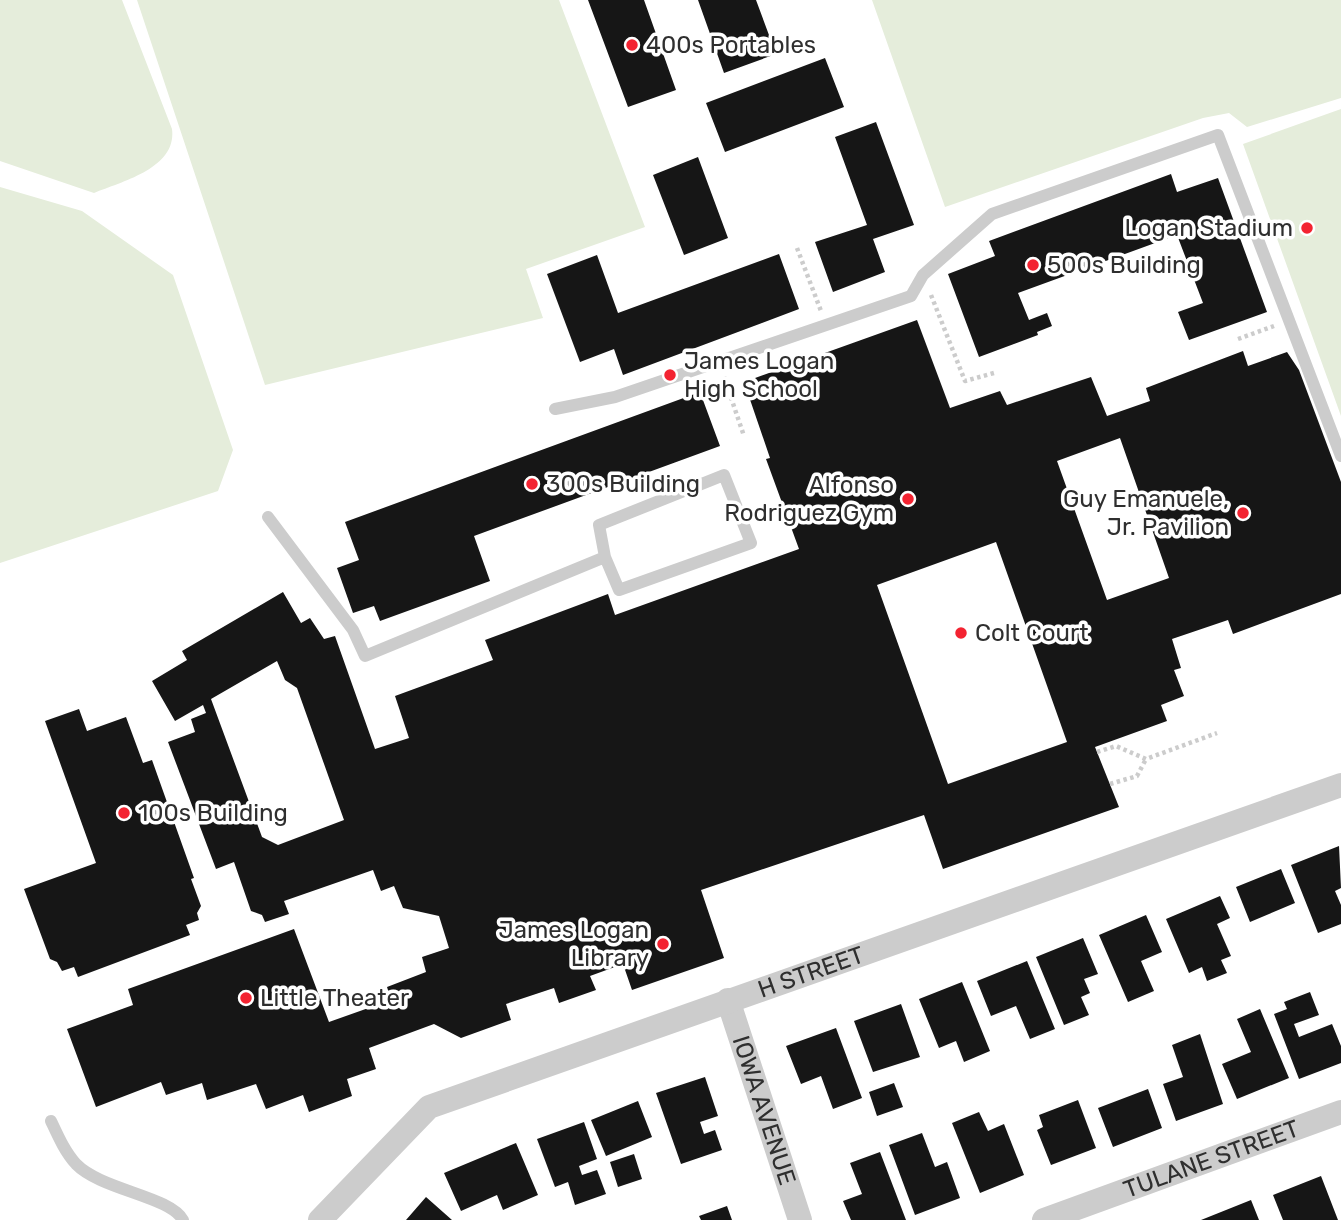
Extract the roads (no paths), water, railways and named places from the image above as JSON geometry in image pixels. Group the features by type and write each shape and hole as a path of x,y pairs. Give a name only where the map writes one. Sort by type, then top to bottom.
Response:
{"street":[{"name":"H STREET","path":"320,1220 429,1107 1341,785"},
{"name":"IOWA AVENUE","path":"728,1000 800,1220"},
{"name":"TULANE STREET","path":"1044,1220 1341,1112"}],"lane":[{"path":"555,409 615,397 911,296 923,275 992,214 1218,135 1341,456"},
{"path":"724,475 751,543 619,590 605,557 599,525 724,475"},
{"path":"268,517 353,630 365,656 605,557"},
{"path":"51,1121 63,1146 88,1173 104,1183 161,1203 179,1213 183,1220"}],"place":[{"name":"400s Portables","path":"632,45"},
{"name":"Logan Stadium","path":"1307,228"},
{"name":"500s Building","path":"1033,265"},
{"name":"James Logan High School","path":"670,375"},
{"name":"300s Building","path":"532,484"},
{"name":"Alfonso Rodriguez Gym","path":"908,499"},
{"name":"Guy Emanuele, Jr. Pavilion","path":"1243,513"},
{"name":"Colt Court","path":"961,633"},
{"name":"100s Building","path":"124,813"},
{"name":"James Logan Library","path":"663,944"},
{"name":"Little Theater","path":"246,998"}]}
